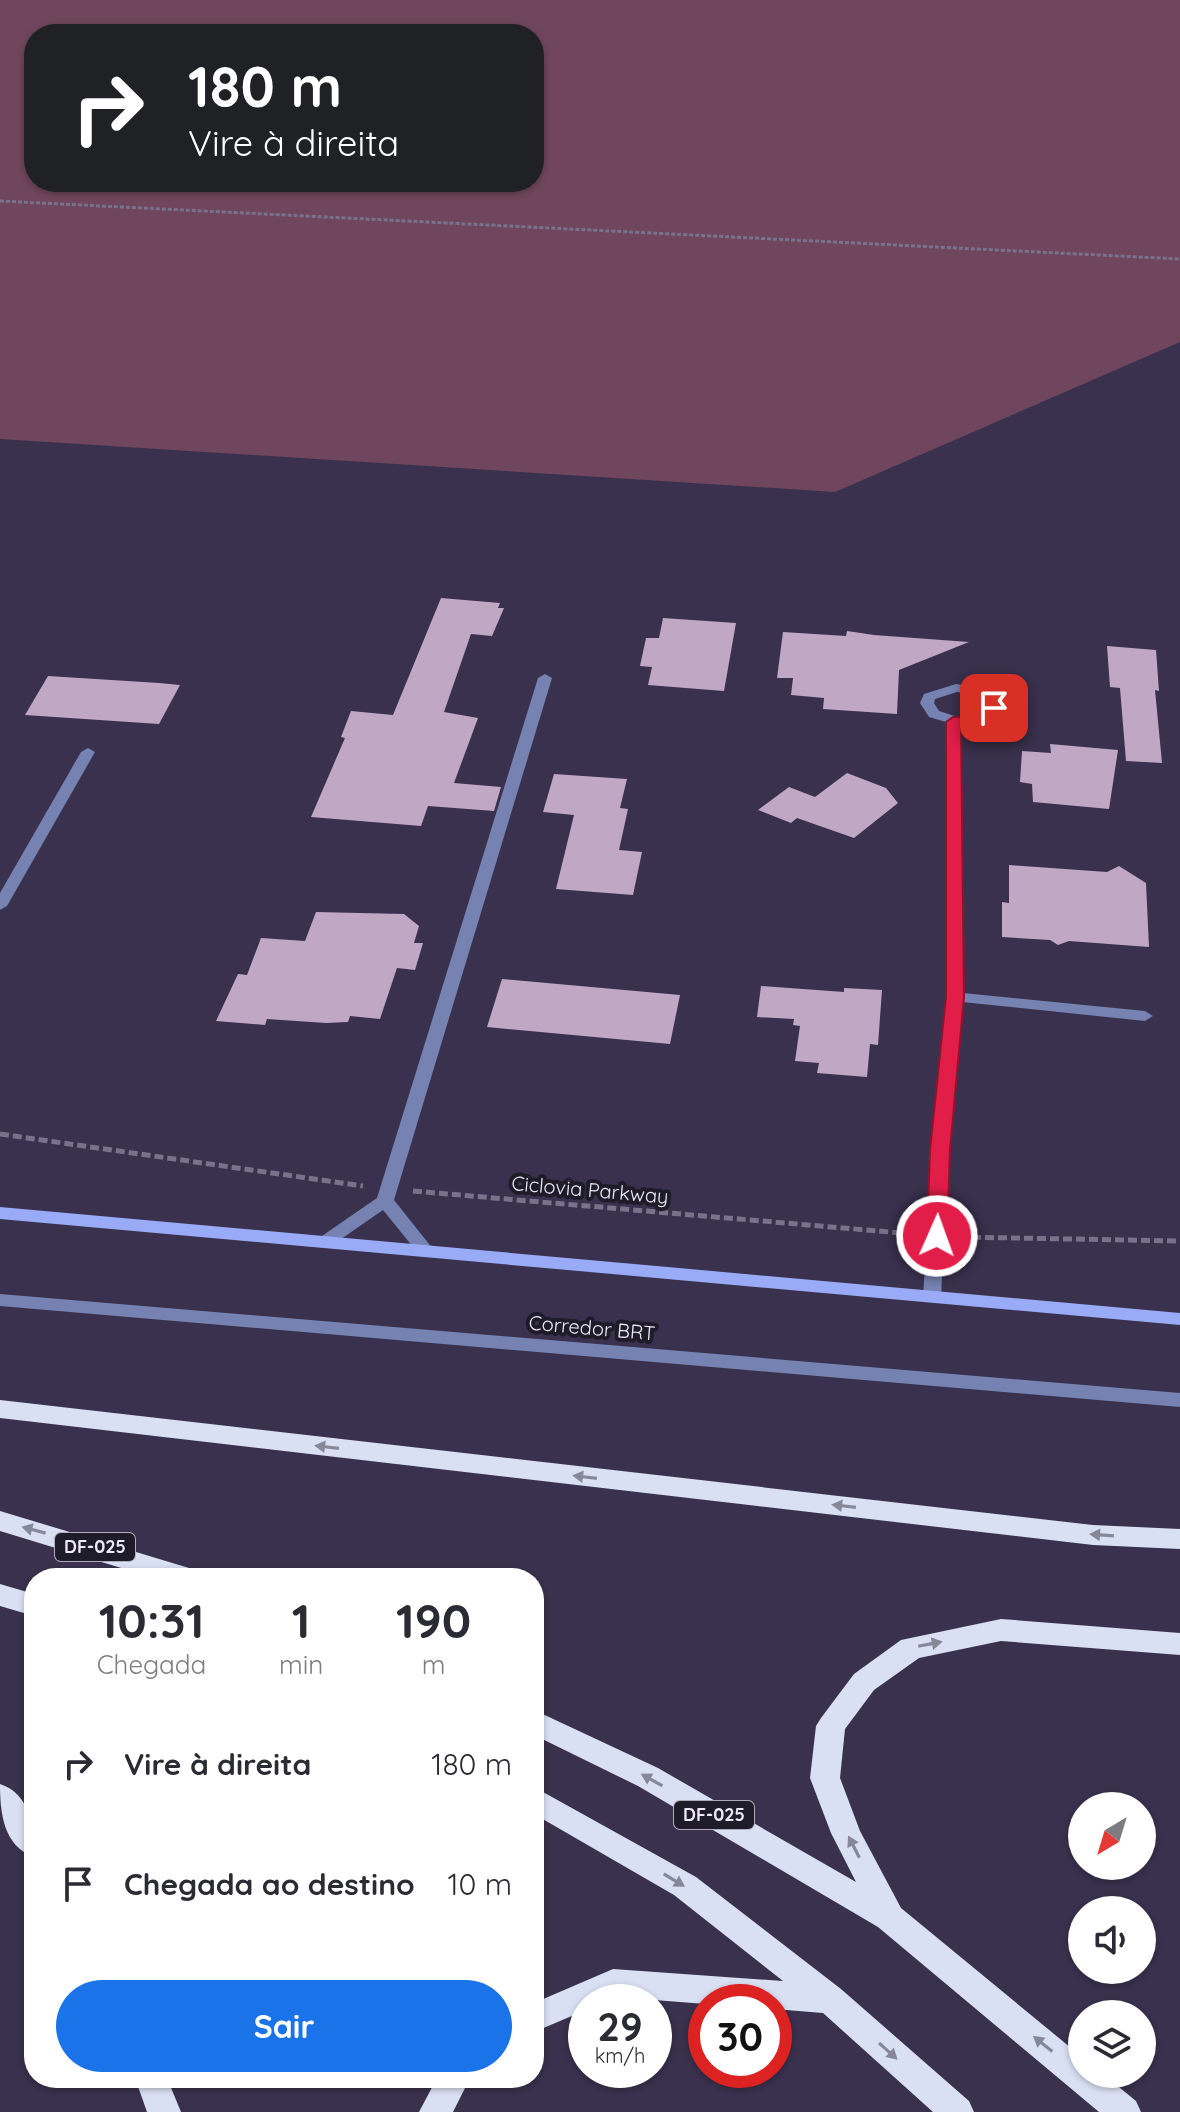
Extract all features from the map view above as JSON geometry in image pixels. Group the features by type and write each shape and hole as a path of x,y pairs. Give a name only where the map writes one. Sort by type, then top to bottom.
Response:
{"highway":[{"path":"0,1409 1093,1535 1180,1539"},
{"name":"DF-025","path":"0,1521 156,1568"},
{"path":"0,1595 24,1602"},
{"path":"889,1917 846,1833 825,1778 831,1726 864,1682 911,1648 1001,1630 1180,1644"},
{"name":"DF-025","path":"544,1727 648,1777 889,1917 1124,2112"},
{"path":"0,1796 24,1830"},
{"path":"544,1805 685,1886 830,1999 957,2112"},
{"path":"544,2014 613,1983 830,1999"},
{"path":"155,2088 164,2112"},
{"path":"436,2112 449,2088"}],"main road":[{"path":"0,1213 1180,1319"}],"street":[{"path":"325,1242 386,1195 545,678"},
{"path":"932,1298 940,1150 955,997 953,722"},
{"path":"0,906 88,752"},
{"path":"955,997 1145,1016"},
{"path":"386,1195 424,1249"},
{"name":"Corredor BRT","path":"0,1300 1180,1400"}],"path":[{"path":"0,201 1180,259"},
{"name":"Ciclovia Parkway","path":"0,1134 386,1195 937,1236 1180,1241"}],"shaded area":[{"path":"0,0 1180,0 1180,342 835,492 0,439"}],"building":[{"path":"441,598 500,603 498,608 504,608 492,636 471,634 444,712 478,718 454,783 501,787 494,811 428,806 421,826 311,817 345,738 341,737 351,711 393,715"},
{"path":"663,618 736,623 724,691 648,685 652,667 640,666 646,638 659,638"},
{"path":"847,631 969,642 899,670 897,714 823,709 824,698 791,695 793,678 777,678 783,632 846,636"},
{"path":"1107,646 1156,650 1159,691 1155,690 1162,763 1126,761 1120,688 1110,687"},
{"path":"48,676 180,685 159,724 25,715"},
{"path":"1050,744 1118,750 1109,809 1033,802 1032,784 1020,782 1022,751 1051,753"},
{"path":"847,773 886,788 898,803 854,838 797,818 791,823 758,810 789,787 815,797"},
{"path":"554,774 627,779 620,808 628,809 619,850 642,852 633,895 556,889 574,815 543,812"},
{"path":"1009,865 1107,872 1119,866 1146,883 1149,947 1069,941 1058,945 1050,940 1002,937 1002,902 1009,903"},
{"path":"316,912 404,914 419,926 414,943 423,943 415,970 397,968 380,1019 350,1016 348,1022 326,1023 267,1019 265,1025 216,1021 238,974 247,975 261,938 305,941"},
{"path":"502,979 680,995 670,1044 487,1027"},
{"path":"761,986 844,992 844,988 882,990 878,1045 870,1044 867,1077 817,1073 819,1063 795,1061 800,1026 793,1025 794,1019 757,1017"}],"route":[{"path":"937,1236 940,1150 955,997 953,722 965,723 986,718 994,708"}]}
